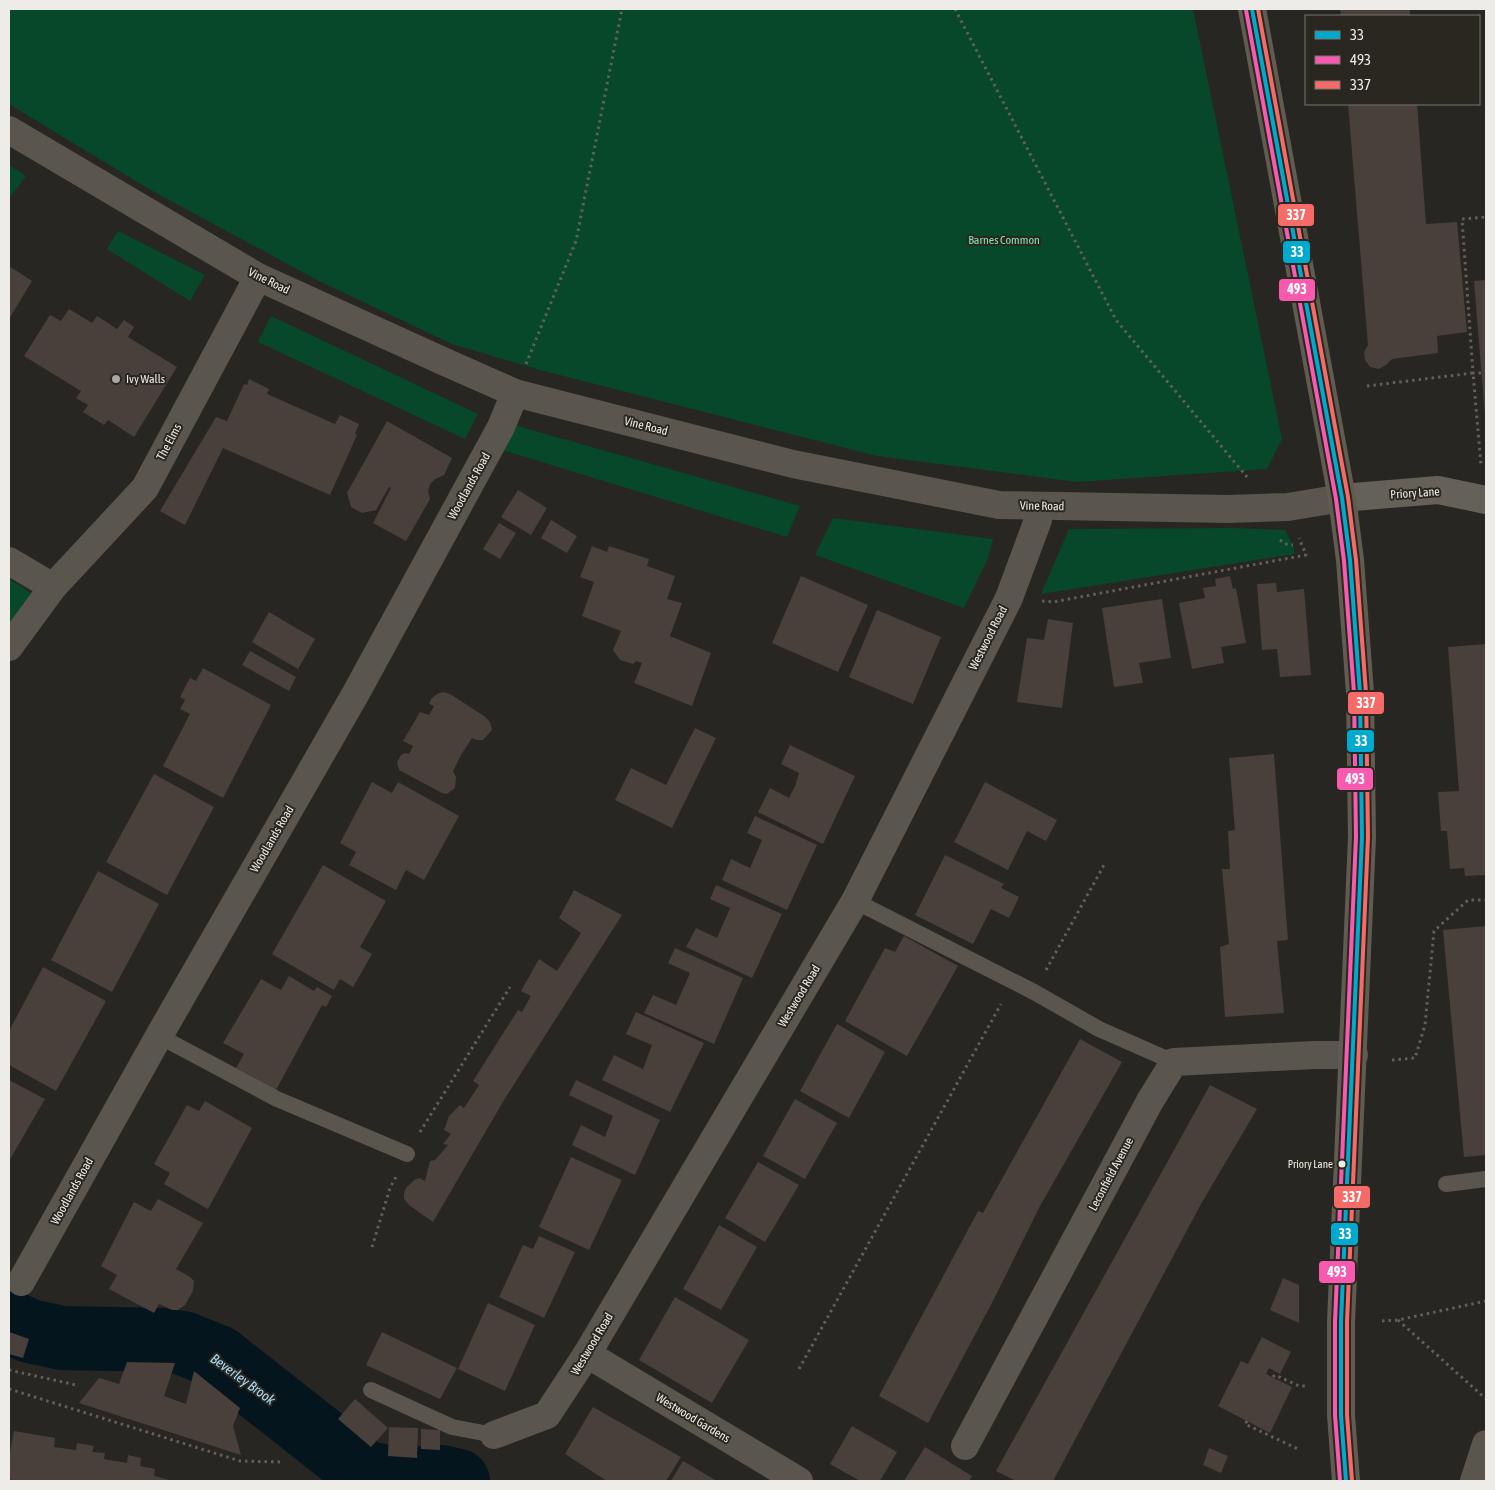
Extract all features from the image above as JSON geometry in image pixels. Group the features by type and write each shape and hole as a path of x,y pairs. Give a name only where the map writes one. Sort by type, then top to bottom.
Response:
{"highway":[{"path":"1252,9 1342,498 1350,560 1360,693 1362,838 1341,1322 1341,1416 1346,1481"}],"street":[{"name":"Vine Road","path":"9,130 258,277 515,392 793,464 999,505 1234,509 1288,507 1342,498"},
{"name":"The Elms","path":"9,647 53,587 145,488 258,277"},
{"name":"Woodlands Road","path":"21,1282 159,1036 361,685 501,428 515,392"},
{"name":"Priory Lane","path":"1342,498 1438,490 1486,500"},
{"name":"Westwood Road","path":"494,1435 547,1416 587,1354 855,901 1009,598 1038,520 1038,507"},
{"path":"9,562 53,587"},
{"path":"1174,1062 1314,1055 1354,1055"},
{"name":"Leconfield Avenue","path":"965,1446 1150,1101 1174,1062"},
{"name":"Westwood Gardens","path":"587,1354 799,1481"},
{"path":"1474,1481 1486,1444"}],"lane":[{"path":"855,901 1034,992 1099,1030 1174,1062"},
{"path":"159,1036 277,1099 407,1154"},
{"path":"1446,1184 1486,1179"},
{"path":"372,1390 452,1427 494,1435"}],"path":[{"path":"515,392 576,241 622,9"},
{"path":"955,9 1116,320 1250,481"},
{"path":"1481,467 1462,219 1486,217"},
{"path":"1367,386 1482,373"},
{"path":"1009,598 1053,602 1306,555 1297,531"},
{"path":"1034,992 1104,865"},
{"path":"1392,1060 1415,1058 1425,1025 1434,931 1468,900 1486,900"},
{"path":"799,1369 1013,982"},
{"path":"372,1247 390,1188 407,1154 510,987"},
{"path":"1382,1321 1398,1320 1486,1302"},
{"path":"1398,1320 1486,1399"},
{"path":"9,1370 76,1385"},
{"path":"1273,1378 1275,1375 1299,1386 1305,1386"},
{"path":"9,1389 240,1461 283,1462"},
{"path":"1247,1421 1245,1424 1300,1450"}],"green space":[{"name":"Barnes Common","path":"9,9 1193,9 1282,439 1267,469 1077,482 877,456 540,370 452,344 319,281 149,189 9,104"},
{"path":"9,165 26,176 9,199"},
{"path":"118,231 205,275 190,301 107,249"},
{"path":"271,316 478,414 465,439 258,342"},
{"path":"514,425 800,506 787,537 502,450"},
{"path":"833,518 993,539 988,558 964,608 815,555"},
{"path":"1233,528 1285,530 1293,545 1295,554 1041,594 1069,529"},
{"path":"9,579 31,593 9,624"}],"building":[{"path":"1340,9 1410,9 1410,15 1341,15"},
{"path":"1348,105 1417,105 1426,224 1457,222 1467,332 1437,336 1438,353 1392,359 1379,369 1370,367 1365,360 1364,352 1368,345"},
{"path":"9,266 32,281 9,319"},
{"path":"1486,280 1486,416 1485,416 1474,281"},
{"name":"Ivy Walls","path":"69,309 92,323 97,316 117,329 124,320 134,327 128,337 177,367 134,437 108,420 104,425 83,412 88,405 76,398 81,391 24,356 50,315 61,321"},
{"path":"249,379 269,389 267,394 335,424 340,415 359,424 355,434 357,435 330,495 223,448 185,525 160,511 216,417 227,421 244,384 247,385"},
{"path":"387,421 452,458 444,475 435,479 430,484 428,491 430,499 406,541 373,523 391,488 389,487 376,510 362,513 351,507 347,493"},
{"path":"518,490 547,508 531,535 501,517"},
{"path":"551,520 577,536 567,553 541,538"},
{"path":"499,523 516,533 500,559 483,549"},
{"path":"592,546 607,552 609,546 649,559 647,566 675,576 667,599 682,603 670,636 711,653 692,706 634,683 642,663 636,661 633,664 620,660 613,650 621,631 582,616 594,582 580,577"},
{"path":"801,576 868,605 838,672 772,643"},
{"path":"1230,576 1233,589 1236,588 1246,643 1221,647 1224,663 1192,669 1179,603 1205,598 1203,588 1216,586 1215,579"},
{"path":"1276,583 1277,592 1304,589 1311,675 1280,677 1277,649 1262,650 1257,584"},
{"path":"1162,599 1171,658 1139,663 1143,683 1114,687 1102,608"},
{"path":"877,610 941,637 913,704 849,677"},
{"path":"269,612 315,639 298,669 252,642"},
{"path":"1048,619 1073,623 1062,708 1017,702 1027,638 1044,640"},
{"path":"1486,644 1486,875 1465,876 1464,868 1450,869 1447,831 1441,831 1438,792 1459,791 1448,647"},
{"path":"250,651 296,677 289,691 242,665"},
{"path":"203,668 271,705 223,798 163,766 190,714 180,709 185,700 180,697 190,678 196,681"},
{"path":"443,692 450,694 484,716 490,722 492,730 483,740 472,738 453,771 456,777 455,788 447,794 399,770 397,762 401,755 409,754 413,746 403,741 420,712 429,715 434,706 429,704 431,699"},
{"path":"695,728 716,738 672,828 615,800 631,768 666,785"},
{"path":"790,745 855,776 823,844 758,812 770,788 789,798 795,786 799,773 781,764"},
{"path":"1274,754 1288,940 1277,941 1284,1013 1225,1017 1220,947 1229,944 1222,869 1230,869 1228,831 1235,830 1229,758"},
{"path":"154,774 214,807 167,895 106,862"},
{"path":"372,782 392,793 398,782 459,816 424,880 406,870 396,890 349,865 356,852 340,843"},
{"path":"985,782 1057,820 1046,841 1027,831 1008,870 954,842"},
{"path":"755,816 817,845 787,910 722,880 731,859 750,868 762,840 747,833"},
{"path":"945,855 1004,884 1001,888 1019,897 1009,918 991,909 973,944 915,915"},
{"path":"323,865 386,901 360,947 372,954 353,987 340,979 334,990 272,954"},
{"path":"98,871 159,904 112,992 51,960"},
{"path":"716,885 782,914 752,978 686,947 696,928 717,938 730,908 710,899"},
{"path":"574,890 622,915 504,1100 433,1222 409,1205 404,1199 406,1188 419,1178 425,1181 430,1161 435,1160 448,1145 443,1144 451,1134 444,1130 449,1116 460,1105 464,1108 479,1085 473,1081 518,1010 522,1012 531,996 521,991 539,959 557,971 581,933 559,918"},
{"path":"1486,926 1486,1155 1464,1157 1443,930"},
{"path":"904,936 958,966 907,1056 845,1021 885,948 895,952"},
{"path":"675,948 743,978 714,1044 644,1013 653,995 676,1005 690,973 668,963"},
{"path":"43,967 106,1001 56,1091 9,1065 9,1031"},
{"path":"289,976 314,991 317,987 332,996 326,1007 322,1005 276,1090 236,1068 244,1054 223,1043 261,979 281,990"},
{"path":"636,1012 704,1043 670,1112 602,1080 614,1055 643,1069 652,1045 626,1034"},
{"path":"837,1024 885,1052 849,1118 800,1091"},
{"path":"1080,1039 1122,1062 1040,1206 994,1299 928,1423 879,1396 978,1211 983,1213"},
{"path":"9,1080 45,1099 9,1161"},
{"path":"576,1080 660,1120 635,1175 572,1145 581,1125 605,1137 613,1116 569,1095"},
{"path":"1210,1085 1257,1109 1201,1204 1053,1481 1016,1481 996,1471"},
{"path":"795,1099 837,1123 805,1179 763,1156"},
{"path":"205,1101 252,1128 208,1209 164,1184 170,1173 154,1164 187,1105 199,1111"},
{"path":"571,1157 622,1180 589,1250 539,1227"},
{"path":"758,1162 799,1185 765,1242 725,1218"},
{"path":"158,1199 203,1223 176,1269 194,1281 193,1291 185,1305 178,1310 172,1310 159,1304 154,1313 109,1289 117,1275 101,1266 134,1202 151,1211"},
{"path":"719,1225 757,1247 721,1310 683,1289"},
{"path":"539,1236 575,1252 544,1318 499,1297 523,1245 533,1249"},
{"path":"1283,1278 1299,1285 1299,1323 1270,1310"},
{"path":"675,1297 749,1340 712,1403 639,1360"},
{"path":"488,1303 535,1325 505,1391 458,1369"},
{"path":"9,1332 29,1339 23,1358 9,1354"},
{"path":"382,1332 457,1368 440,1399 366,1365"},
{"path":"1262,1337 1291,1352 1280,1374 1269,1368 1266,1374 1292,1387 1270,1433 1218,1406 1241,1361 1248,1364"},
{"path":"127,1362 175,1363 164,1396 186,1404 194,1371 240,1408 233,1426 241,1455 79,1403 99,1378 119,1384"},
{"path":"355,1399 388,1428 371,1447 338,1419"},
{"path":"593,1407 681,1457 666,1481 607,1481 565,1454"},
{"path":"852,1426 897,1452 880,1481 860,1481 830,1464"},
{"path":"389,1427 418,1428 417,1458 388,1456"},
{"path":"421,1429 440,1430 440,1450 421,1449"},
{"path":"14,1431 55,1438 54,1447 76,1450 77,1443 94,1446 92,1452 105,1453 104,1459 127,1463 128,1455 141,1458 140,1466 155,1469 154,1476 173,1481 16,1481 9,1479 9,1458"},
{"path":"925,1447 972,1476 969,1481 904,1481"},
{"path":"1209,1448 1228,1456 1221,1473 1203,1465"},
{"path":"683,1461 717,1481 671,1481"}],"waterway":[{"name":"Beverley Brook","path":"9,1322 30,1331 62,1338 164,1340 183,1343 218,1357 364,1472 399,1480 441,1477 458,1481"}],"transit line":[{"name":"33","path":"1252,9 1342,498 1350,560 1360,693 1362,837 1341,1322 1341,1415 1346,1481"},
{"name":"337","path":"1258,9 1348,497 1356,560 1366,693 1368,837 1347,1322 1347,1415 1352,1481"},
{"name":"493","path":"1246,10 1336,499 1344,561 1354,693 1356,837 1335,1322 1335,1415 1340,1481"}],"place":[{"name":"Ivy Walls","path":"116,379"},
{"name":"Priory Lane","path":"1342,1164"}]}
